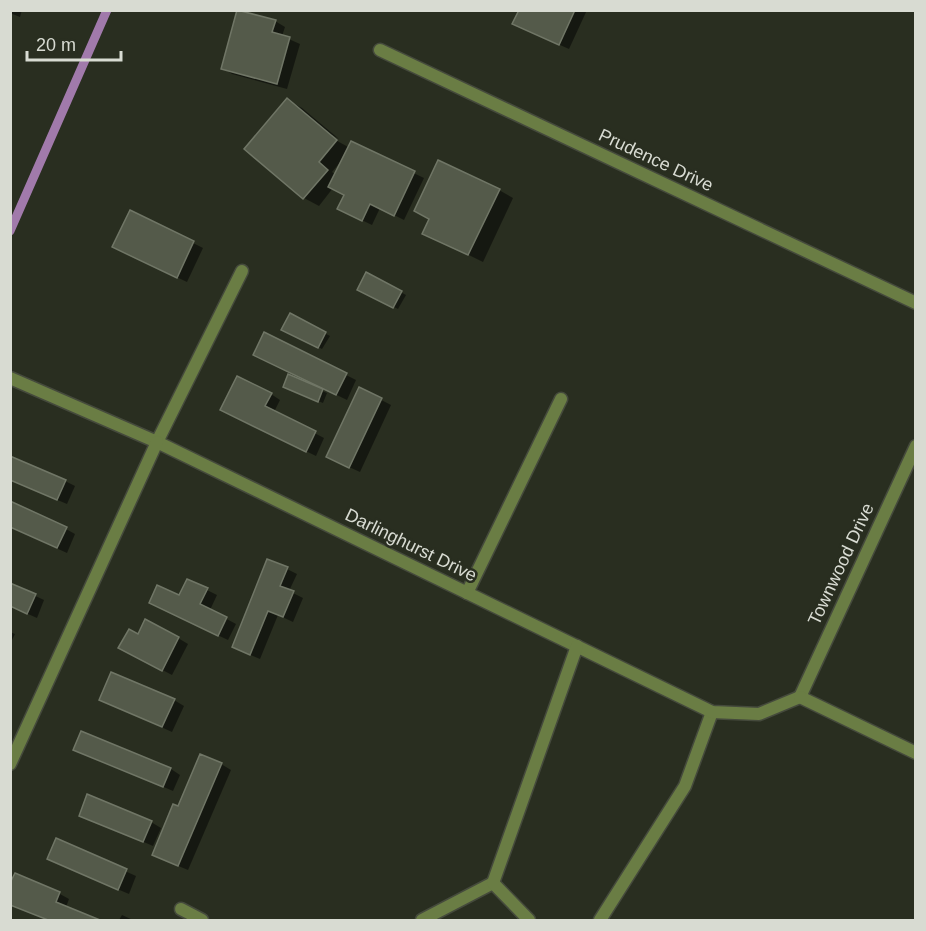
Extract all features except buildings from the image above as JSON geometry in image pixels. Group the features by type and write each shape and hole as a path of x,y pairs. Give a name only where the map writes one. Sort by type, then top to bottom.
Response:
{"street":[{"name":"Prudence Drive","path":"380,50 915,303"},
{"path":"10,764 157,442 242,271"},
{"name":"Darlinghurst Drive","path":"10,378 157,442 712,712 759,714 800,697"},
{"path":"467,593 561,399"},
{"name":"Townwood Drive","path":"800,697 915,446"},
{"path":"422,921 493,883 577,646"},
{"path":"800,697 915,753"},
{"path":"600,921 685,786 712,712"},
{"path":"493,883 529,921"},
{"path":"181,909 202,921"}],"waterway":[{"path":"10,231 107,10"}]}
